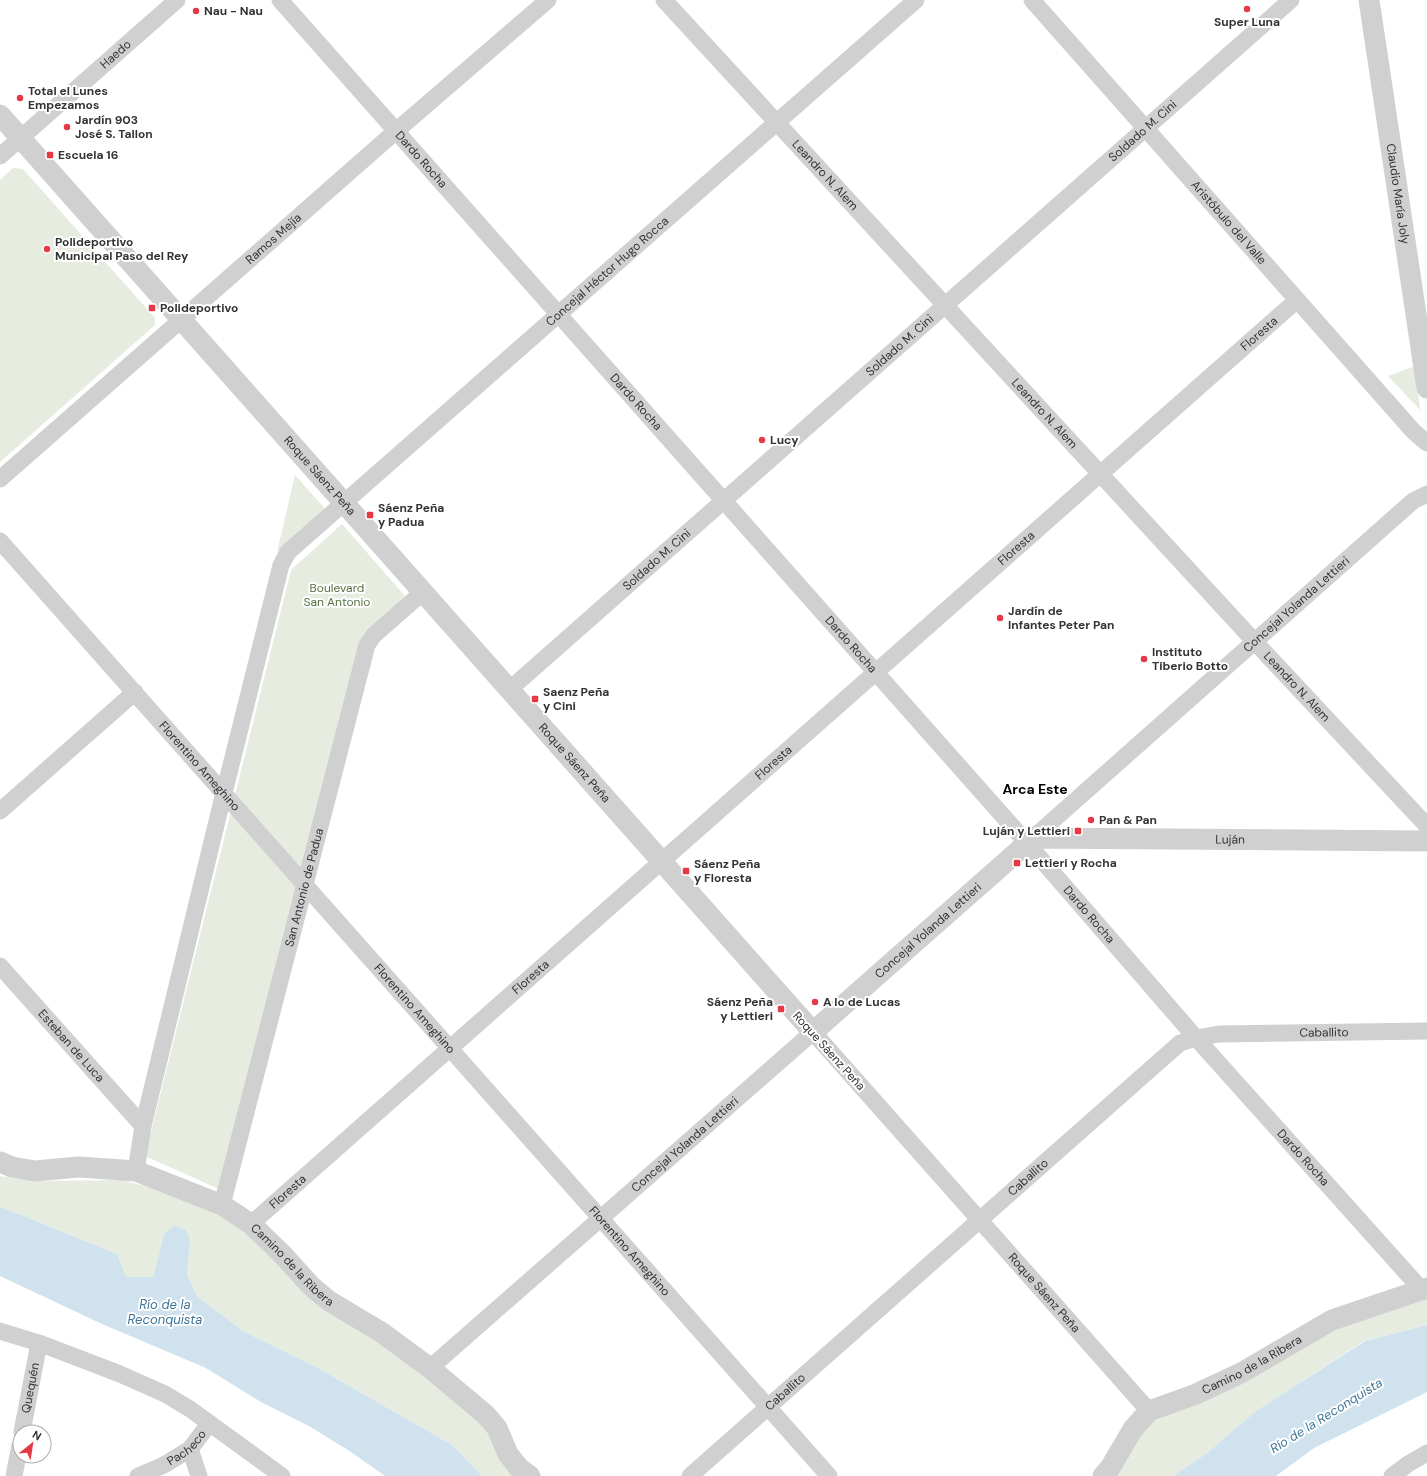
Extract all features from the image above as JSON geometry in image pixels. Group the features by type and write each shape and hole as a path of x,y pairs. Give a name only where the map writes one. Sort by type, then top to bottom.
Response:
{"street":[{"name":"Haedo","path":"0,156 177,0"},
{"name":"Dardo Rocha","path":"280,0 876,673 1030,841 1196,1038 1424,1289"},
{"name":"Ramos Mejía","path":"0,480 396,131 548,0"},
{"name":"Leandro N. Alem","path":"664,0 1255,642 1427,826"},
{"name":"Concejal Héctor Hugo Rocca","path":"224,792 282,565 288,552 916,0"},
{"name":"Aristóbulo del Valle","path":"1032,0 1147,128 1296,301 1414,432 1427,443"},
{"name":"Soldado M. Cini","path":"509,690 1147,128 1290,0"},
{"name":"Claudio María Joly","path":"1369,0 1420,292 1427,388"},
{"name":"Roque Sáenz Peña","path":"0,115 1149,1411"},
{"name":"Floresta","path":"251,1224 1101,475 1296,301"},
{"name":"Concejal Yolanda Lettieri","path":"430,1368 1030,841 1413,501 1427,494"},
{"name":"Florentino Ameghino","path":"0,541 829,1476"},
{"name":"San Antonio de Padua","path":"222,1205 367,645 374,635 423,592"},
{"path":"0,811 135,692"},
{"path":"136,1171 143,1126 224,792"},
{"name":"Luján","path":"1030,841 1427,841"},
{"name":"Esteban de Luca","path":"0,966 143,1126"},
{"name":"Caballito","path":"690,1476 1180,1043 1196,1038 1219,1034 1427,1031"},
{"name":"Camino de la Ribera","path":"0,1162 12,1167 35,1171 79,1167 136,1171 222,1205 251,1224 283,1255 311,1286 329,1301 357,1316 381,1332 430,1368 486,1415 497,1428 508,1454 519,1468 530,1476"},
{"name":"Camino de la Ribera","path":"1103,1476 1110,1468 1133,1429 1149,1411 1196,1394 1241,1373 1332,1320 1424,1289"},
{"path":"0,1331 39,1343 120,1374 165,1394 190,1409 282,1476"},
{"name":"Quequén","path":"24,1424 39,1343"},
{"name":"Pacheco","path":"138,1476 164,1465 190,1449 209,1424"},
{"path":"190,1449 199,1476"},
{"path":"1392,1476 1408,1464 1427,1453"},
{"path":"14,1476 16,1464"}],"green space":[{"name":"Polideportivo Municipal Paso del Rey","path":"13,168 23,169 155,318 155,325 0,462 0,180"},
{"path":"1415,366 1420,410 1388,376"},
{"path":"295,475 326,510 277,552"},
{"name":"Boulevard San Antonio","path":"342,524 405,596 365,635 221,1190 145,1156 291,570"},
{"path":"0,1176 36,1181 122,1180 175,1194 230,1217 479,1415 518,1476 482,1476 452,1445 320,1369 243,1331 198,1297 187,1275 190,1240 164,1235 153,1277 126,1277 117,1254 4,1208 0,1208"},
{"path":"1427,1296 1427,1325 1364,1341 1256,1411 1207,1453 1173,1476 1114,1476 1150,1422 1336,1325"}],"water":[{"name":"Río de la Reconquista","path":"0,1208 4,1208 117,1254 126,1277 153,1277 164,1235 174,1225 186,1230 190,1240 187,1275 198,1297 243,1331 320,1369 452,1445 482,1476 385,1476 351,1452 309,1426 261,1402 206,1368 102,1324 0,1276"},
{"name":"Río de la Reconquista","path":"1427,1325 1427,1392 1314,1448 1276,1476 1173,1476 1207,1453 1256,1411 1365,1341"}],"place":[{"name":"Super Luna","path":"1247,9"},
{"name":"Nau - Nau","path":"196,11"},
{"name":"Total el Lunes Empezamos","path":"20,98"},
{"name":"Jardín 903 José S. Tallon","path":"67,127"},
{"name":"Escuela 16","path":"50,155"},
{"name":"Polideportivo Municipal Paso del Rey","path":"47,249"},
{"name":"Polideportivo","path":"152,308"},
{"name":"Lucy","path":"762,440"},
{"name":"Sáenz Peña y Padua","path":"370,515"},
{"name":"Jardín de Infantes Peter Pan","path":"1000,618"},
{"name":"Instituto Tiberio Botto","path":"1144,659"},
{"name":"Saenz Peña y Cini","path":"535,699"},
{"name":"Pan & Pan","path":"1091,820"},
{"name":"Luján y Lettieri","path":"1078,831"},
{"name":"Lettieri y Rocha","path":"1017,863"},
{"name":"Sáenz Peña y Floresta","path":"686,871"},
{"name":"A lo de Lucas","path":"815,1002"},
{"name":"Sáenz Peña y Lettieri","path":"781,1009"}],"district":[{"name":"Arca Este","path":"1035,789"}]}
